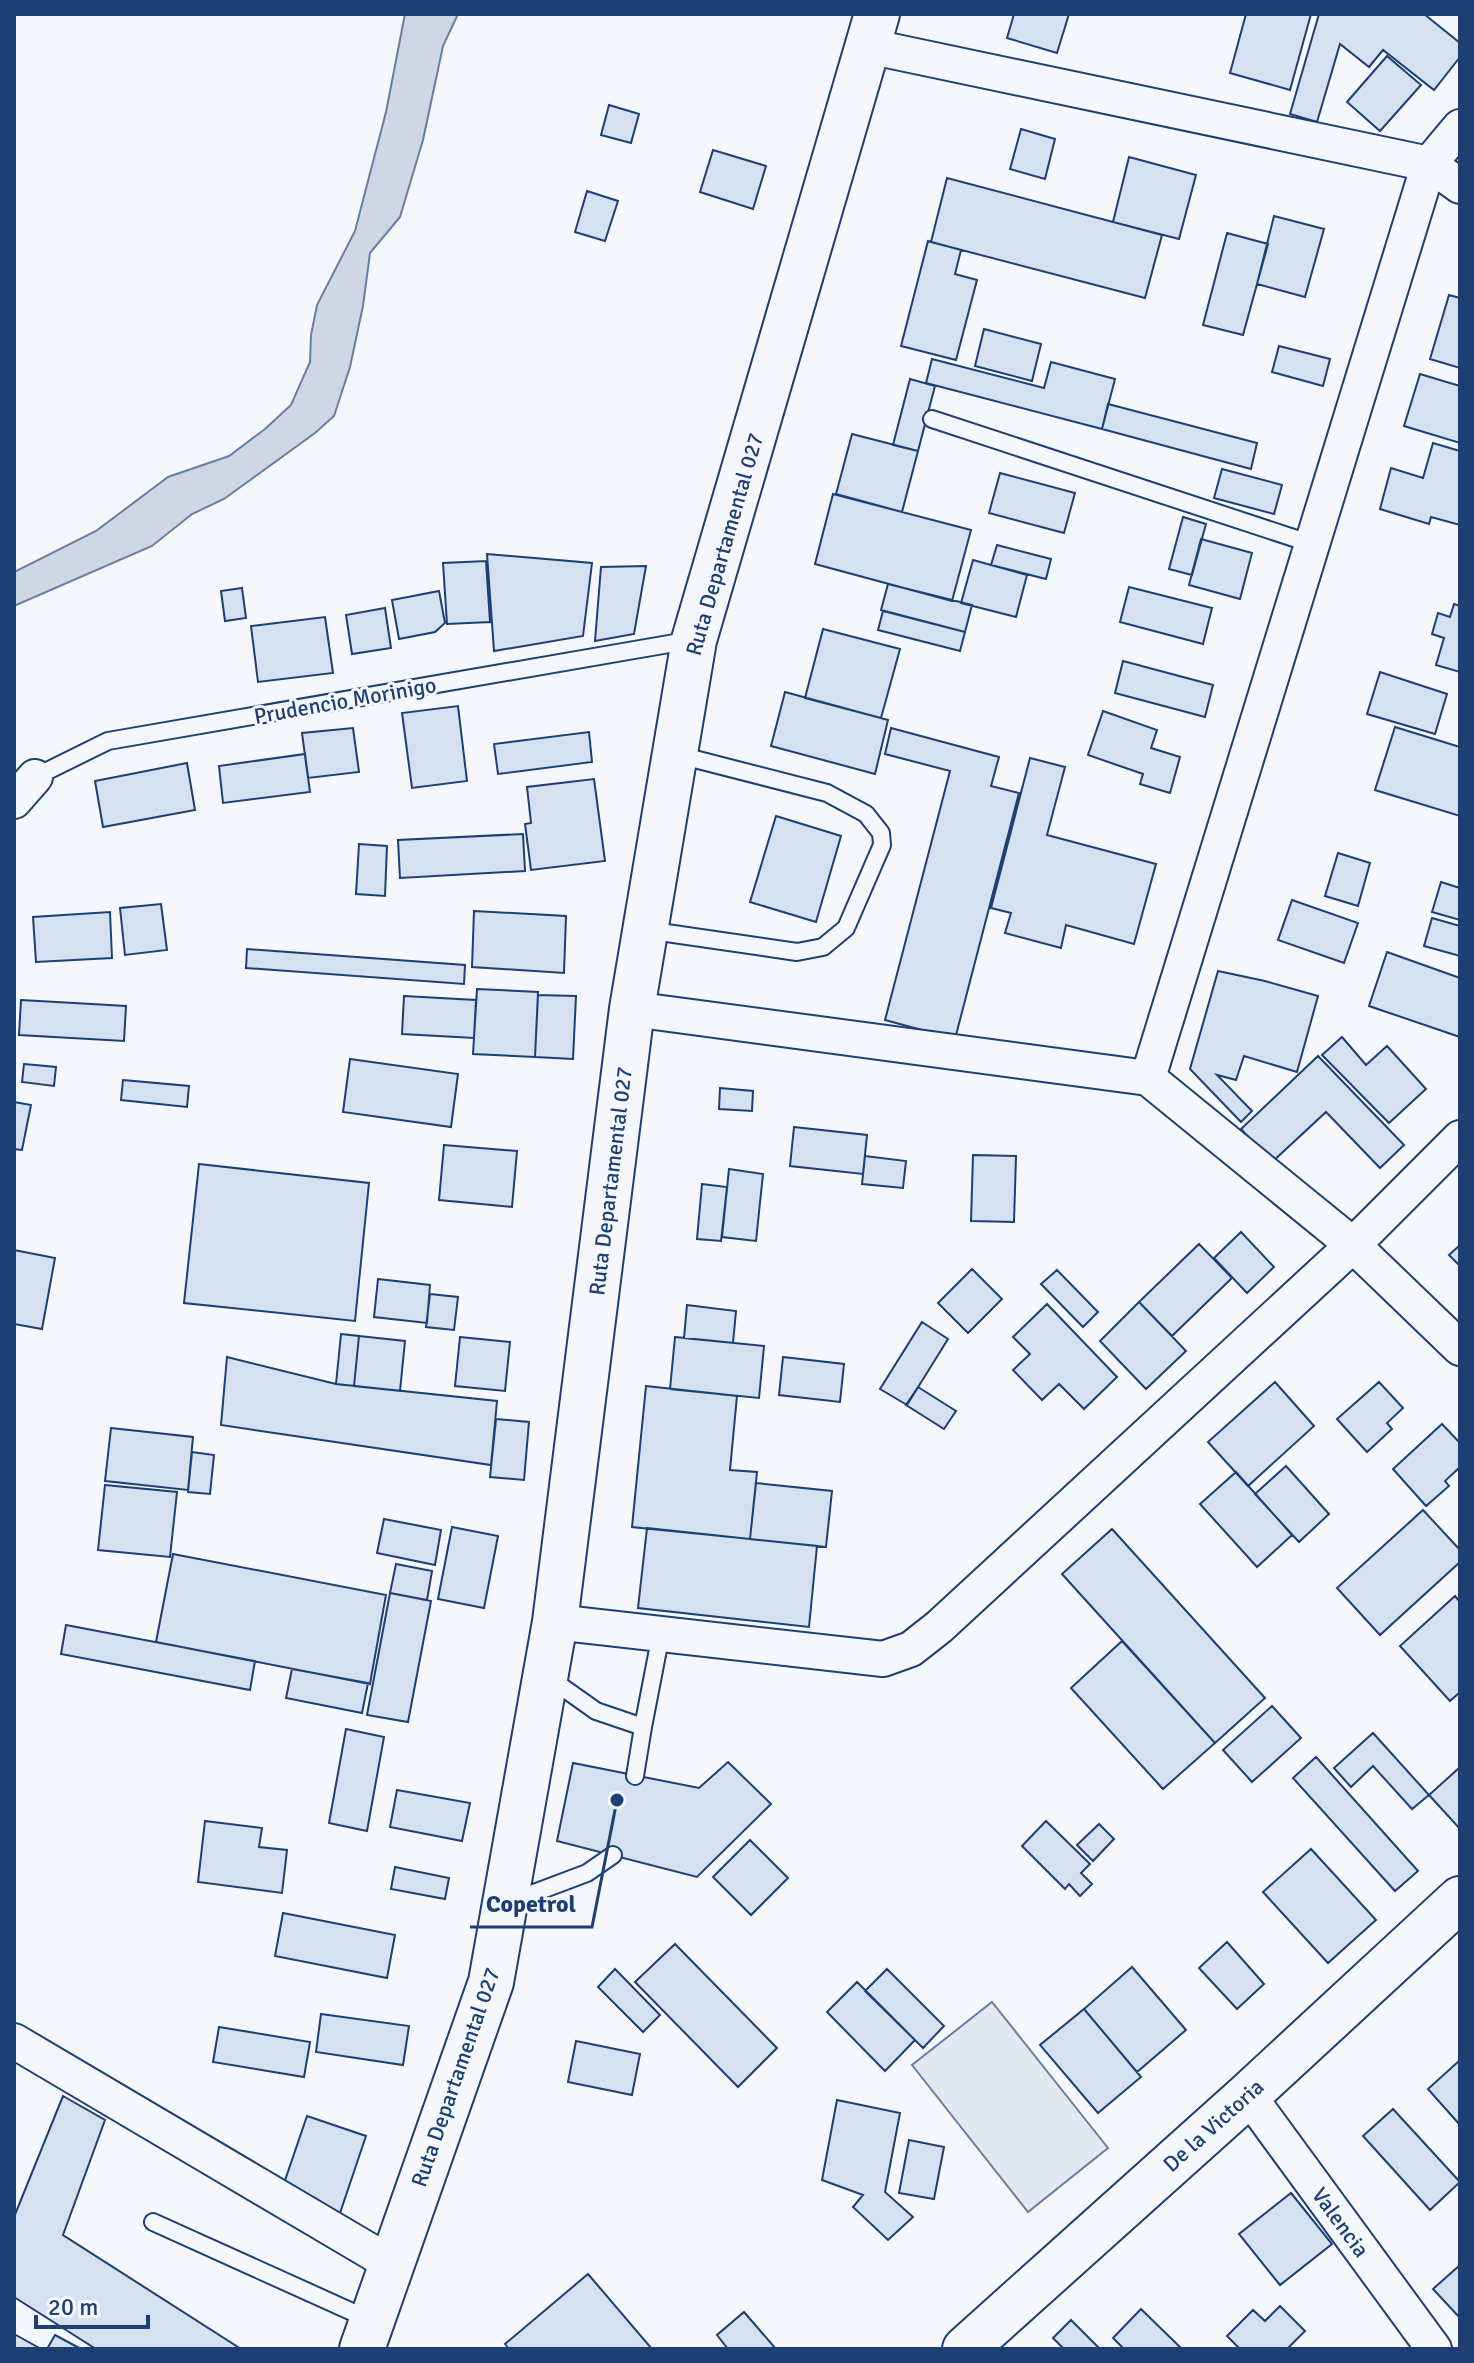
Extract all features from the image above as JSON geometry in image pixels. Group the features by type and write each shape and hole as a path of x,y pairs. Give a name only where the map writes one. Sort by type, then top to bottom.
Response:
{"main road":[{"name":"Ruta Departamental 027","path":"366,2335 491,1982 555,1622 632,1009 694,640 872,30"},
{"name":"De la Victoria","path":"965,2349 1248,2095 1460,1899"}],"street":[{"path":"872,30 1429,164 1460,186"},
{"path":"1148,1078 1429,164 1460,127"},
{"path":"632,1009 1148,1078 1353,1245 1460,1348"},
{"path":"555,1622 883,1659 911,1649 939,1627 1353,1245 1460,1138"},
{"path":"14,2041 390,2263"},
{"name":"Valencia","path":"1248,2095 1434,2349"}],"lane":[{"path":"932,419 1312,544"},
{"name":"Prudencio Morinigo","path":"24,789 108,741 694,640"},
{"path":"645,930 797,952 823,947 846,928 882,845 881,833 866,814 827,793 674,754"},
{"path":"635,1776 661,1634"},
{"path":"546,1676 596,1711 643,1727"},
{"path":"505,1904 587,1873 613,1855"},
{"path":"153,2222 366,2335"}],"shaded area":[{"path":"405,14 458,14 443,46 423,140 400,217 370,253 350,367 334,416 224,499 192,514 152,546 14,606 14,572 96,531 168,477 229,456 291,405 310,362 317,305 355,231 386,112"},
{"path":"992,2002 1108,2148 1028,2212 912,2065"}],"building":[{"path":"1014,14 1069,14 1057,53 1007,38"},
{"path":"1246,14 1311,14 1290,90 1230,73"},
{"path":"1319,14 1424,14 1460,43 1460,57 1434,90 1383,50 1369,67 1340,44 1317,122 1290,114"},
{"path":"1387,56 1421,85 1380,131 1347,102"},
{"path":"609,105 639,114 631,143 601,135"},
{"path":"1021,129 1055,139 1045,179 1010,169"},
{"path":"713,150 766,166 753,209 700,192"},
{"path":"1129,157 1196,175 1179,239 1113,222"},
{"path":"947,178 1162,235 1145,298 931,242"},
{"path":"587,191 618,201 605,241 575,232"},
{"path":"1274,216 1324,229 1305,297 1257,284"},
{"path":"1227,233 1268,244 1243,335 1203,325"},
{"path":"928,241 961,250 955,274 977,280 956,360 901,346"},
{"path":"1449,295 1460,298 1460,368 1430,359"},
{"path":"984,329 1041,344 1032,381 975,366"},
{"path":"1279,346 1330,359 1323,386 1272,372"},
{"path":"932,359 1044,388 1051,362 1115,379 1102,429 926,383"},
{"path":"1420,374 1460,386 1460,443 1404,426"},
{"path":"910,379 935,386 918,451 893,445"},
{"path":"1108,404 1257,443 1251,469 1102,429"},
{"path":"852,434 918,451 902,512 836,494"},
{"path":"1433,443 1460,451 1460,525 1431,517 1429,524 1380,509 1391,468 1423,478"},
{"path":"1222,469 1282,485 1274,514 1214,498"},
{"path":"1000,473 1075,493 1064,533 989,513"},
{"path":"833,494 971,530 952,601 815,564"},
{"path":"1183,517 1206,524 1192,575 1169,569"},
{"path":"1201,539 1252,553 1240,599 1189,585"},
{"path":"997,545 1051,559 1046,579 991,565"},
{"path":"487,554 592,563 583,636 494,651"},
{"path":"973,560 1027,575 1016,617 961,603"},
{"path":"486,561 490,622 447,624 443,563"},
{"path":"646,566 634,634 595,641 601,567"},
{"path":"888,584 972,605 965,632 881,610"},
{"path":"1129,587 1212,608 1203,644 1120,622"},
{"path":"242,588 246,618 225,621 221,591"},
{"path":"439,591 445,623 435,632 399,639 392,600"},
{"path":"1454,604 1460,606 1460,672 1436,665 1444,638 1432,634 1438,613 1450,617"},
{"path":"385,608 391,648 352,654 346,615"},
{"path":"883,611 965,632 960,651 878,630"},
{"path":"325,617 333,673 258,682 251,626"},
{"path":"823,629 900,649 881,718 805,698"},
{"path":"1123,661 1213,685 1205,717 1115,693"},
{"path":"1380,672 1447,694 1435,734 1367,714"},
{"path":"785,692 888,720 875,774 771,746"},
{"path":"458,706 467,781 412,788 402,713"},
{"path":"1103,711 1157,730 1151,748 1180,757 1170,793 1140,784 1143,774 1088,755"},
{"path":"1395,727 1460,747 1460,816 1375,790"},
{"path":"353,728 359,772 308,778 302,733"},
{"path":"891,728 999,757 991,786 1019,793 955,1039 885,1020 950,771 885,754"},
{"path":"589,732 592,762 498,774 494,744"},
{"path":"305,754 310,792 223,803 219,766"},
{"path":"1030,758 1065,767 1047,835 1156,864 1134,944 1066,925 1061,948 1005,933 1011,913 991,908"},
{"path":"187,763 195,810 103,827 95,781"},
{"path":"594,779 605,861 531,870 525,824 531,823 527,787"},
{"path":"776,816 841,836 816,922 750,902"},
{"path":"523,834 525,871 400,878 398,840"},
{"path":"359,844 387,846 385,896 356,894"},
{"path":"1338,853 1370,863 1358,906 1325,896"},
{"path":"1441,882 1460,888 1460,920 1432,912"},
{"path":"1292,900 1358,923 1344,963 1278,940"},
{"path":"161,904 167,950 125,955 120,908"},
{"path":"474,911 566,916 564,973 472,967"},
{"path":"110,912 112,958 36,962 33,917"},
{"path":"1432,918 1460,926 1460,956 1424,946"},
{"path":"247,949 465,965 464,984 246,968"},
{"path":"1387,952 1460,978 1460,1037 1369,1006"},
{"path":"1218,971 1318,996 1297,1072 1244,1056 1236,1080 1217,1075 1252,1111 1241,1122 1190,1069"},
{"path":"477,989 538,992 535,1057 473,1054"},
{"path":"538,995 576,996 573,1059 535,1057"},
{"path":"404,996 476,1000 474,1038 402,1034"},
{"path":"21,1000 126,1006 124,1041 19,1035"},
{"path":"1342,1037 1366,1065 1387,1046 1426,1089 1389,1123 1322,1055"},
{"path":"1318,1056 1404,1145 1380,1168 1326,1112 1271,1163 1241,1129"},
{"path":"350,1059 458,1074 451,1127 343,1112"},
{"path":"24,1064 56,1067 54,1086 22,1082"},
{"path":"123,1080 189,1086 187,1107 121,1100"},
{"path":"720,1088 753,1091 752,1111 719,1109"},
{"path":"14,1102 31,1105 22,1150 14,1149"},
{"path":"794,1127 867,1135 863,1174 790,1166"},
{"path":"444,1145 517,1151 512,1207 439,1200"},
{"path":"973,1155 1016,1156 1014,1222 971,1221"},
{"path":"865,1156 906,1161 903,1188 862,1184"},
{"path":"199,1164 369,1183 355,1321 184,1303"},
{"path":"729,1169 763,1174 756,1241 722,1237"},
{"path":"702,1184 727,1187 721,1241 697,1239"},
{"path":"1241,1232 1274,1267 1247,1293 1214,1258"},
{"path":"1199,1244 1232,1278 1172,1336 1139,1302"},
{"path":"1460,1245 1460,1266 1449,1255"},
{"path":"14,1250 55,1258 42,1329 14,1324"},
{"path":"972,1269 1002,1299 968,1333 938,1303"},
{"path":"1057,1270 1098,1312 1083,1327 1041,1284"},
{"path":"378,1279 430,1285 427,1323 374,1317"},
{"path":"430,1294 458,1297 454,1330 426,1327"},
{"path":"1139,1302 1186,1351 1146,1389 1100,1341"},
{"path":"1047,1304 1117,1377 1084,1409 1059,1384 1042,1400 1013,1370 1030,1354 1013,1337"},
{"path":"687,1305 736,1311 733,1343 684,1338"},
{"path":"922,1322 948,1339 907,1405 880,1389"},
{"path":"341,1334 359,1336 354,1386 336,1384"},
{"path":"359,1336 405,1341 400,1391 354,1386"},
{"path":"460,1337 510,1342 505,1391 455,1386"},
{"path":"675,1337 764,1346 759,1398 670,1389"},
{"path":"227,1357 336,1384 497,1401 491,1465 221,1425"},
{"path":"783,1357 844,1364 840,1402 779,1395"},
{"path":"1275,1382 1314,1426 1248,1486 1208,1442"},
{"path":"1379,1382 1403,1408 1387,1423 1392,1429 1367,1452 1337,1419"},
{"path":"646,1386 737,1396 730,1470 757,1472 750,1539 632,1527"},
{"path":"918,1387 956,1411 944,1429 906,1405"},
{"path":"496,1419 529,1422 524,1480 490,1477"},
{"path":"1442,1424 1460,1443 1460,1467 1445,1481 1449,1486 1426,1506 1393,1469"},
{"path":"111,1428 193,1437 188,1490 105,1481"},
{"path":"192,1452 214,1455 210,1494 188,1492"},
{"path":"1286,1466 1329,1514 1299,1542 1255,1494"},
{"path":"1236,1472 1292,1535 1257,1567 1200,1504"},
{"path":"756,1483 832,1491 826,1547 750,1539"},
{"path":"105,1485 177,1492 170,1557 98,1550"},
{"path":"1423,1510 1460,1550 1460,1562 1380,1635 1337,1588"},
{"path":"384,1519 441,1530 435,1565 377,1553"},
{"path":"452,1527 498,1536 484,1608 438,1599"},
{"path":"647,1528 817,1546 809,1627 638,1608"},
{"path":"1112,1529 1265,1698 1215,1743 1062,1574"},
{"path":"173,1554 386,1595 370,1684 156,1642"},
{"path":"396,1564 432,1571 427,1600 390,1593"},
{"path":"390,1593 431,1601 408,1722 367,1715"},
{"path":"1455,1596 1460,1602 1460,1692 1450,1701 1400,1646"},
{"path":"66,1625 255,1661 250,1690 61,1654"},
{"path":"1122,1641 1215,1743 1163,1789 1071,1688"},
{"path":"292,1669 368,1683 362,1713 286,1698"},
{"path":"1272,1706 1301,1738 1252,1782 1223,1750"},
{"path":"346,1729 384,1737 367,1831 329,1823"},
{"path":"1373,1733 1429,1795 1412,1809 1373,1766 1351,1787 1334,1768"},
{"path":"1316,1757 1418,1871 1395,1891 1293,1778"},
{"path":"728,1762 771,1804 697,1877 557,1841 573,1763 699,1788"},
{"path":"1458,1769 1460,1771 1460,1829 1429,1795"},
{"path":"397,1790 470,1803 462,1841 390,1827"},
{"path":"205,1821 262,1828 259,1847 287,1850 282,1893 198,1882"},
{"path":"1046,1821 1090,1864 1081,1873 1092,1884 1080,1896 1069,1884 1065,1889 1022,1846"},
{"path":"1099,1824 1114,1839 1093,1861 1077,1845"},
{"path":"750,1840 788,1878 751,1915 713,1877"},
{"path":"1311,1849 1376,1920 1328,1963 1263,1892"},
{"path":"395,1867 449,1878 445,1899 391,1889"},
{"path":"283,1913 395,1935 387,1978 275,1956"},
{"path":"1227,1942 1264,1984 1237,2009 1199,1968"},
{"path":"675,1944 777,2048 738,2087 635,1982"},
{"path":"1132,1967 1186,2030 1137,2072 1084,2009"},
{"path":"615,1969 660,2015 643,2032 598,1987"},
{"path":"887,1969 944,2026 923,2048 865,1991"},
{"path":"857,1982 915,2040 885,2071 827,2012"},
{"path":"1084,2009 1141,2077 1098,2113 1040,2045"},
{"path":"321,2014 409,2026 403,2065 316,2052"},
{"path":"219,2027 310,2042 304,2077 213,2062"},
{"path":"576,2041 640,2054 632,2095 568,2082"},
{"path":"1460,2060 1460,2125 1428,2089"},
{"path":"63,2096 105,2120 63,2235 241,2349 96,2349 14,2297 14,2217"},
{"path":"837,2100 900,2113 885,2192 913,2217 888,2240 853,2207 863,2195 822,2180"},
{"path":"1393,2109 1460,2182 1430,2210 1363,2136"},
{"path":"307,2116 366,2136 339,2216 280,2195"},
{"path":"909,2140 944,2147 934,2199 899,2193"},
{"path":"1291,2193 1332,2244 1280,2285 1239,2234"},
{"path":"1460,2265 1460,2318 1433,2289"},
{"path":"588,2274 652,2349 509,2349 505,2344"},
{"path":"1280,2306 1305,2331 1287,2349 1240,2349 1227,2336 1253,2310 1265,2321"},
{"path":"1141,2309 1182,2349 1124,2349 1113,2338"},
{"path":"744,2312 776,2349 728,2349 717,2335"},
{"path":"1071,2320 1100,2349 1064,2349 1053,2338"},
{"path":"14,2334 41,2349 14,2349"},
{"path":"55,2335 81,2349 47,2349"}],"place":[{"name":"Copetrol","path":"617,1800"}]}
